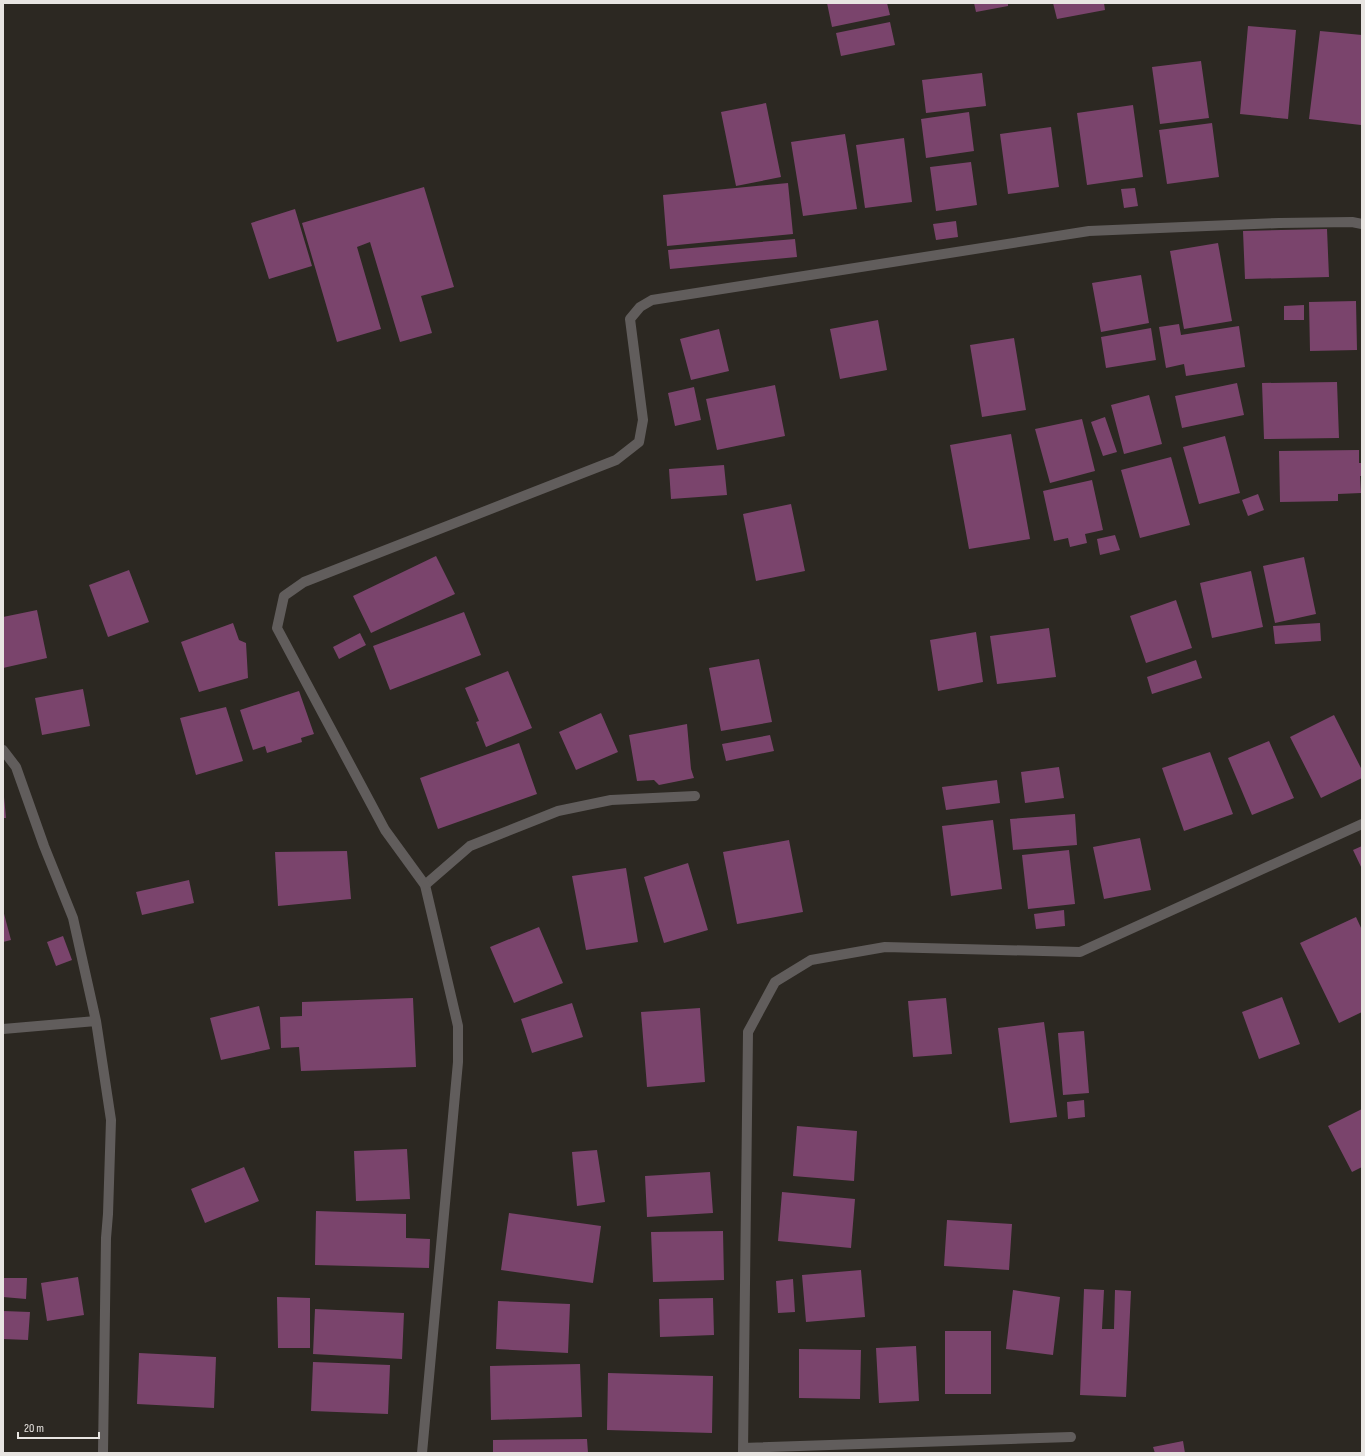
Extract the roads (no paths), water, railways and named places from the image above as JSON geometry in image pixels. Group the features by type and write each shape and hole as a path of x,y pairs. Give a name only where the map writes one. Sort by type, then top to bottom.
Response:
{"street":[{"path":"422,1453 458,1062 458,1026 425,885 386,830 276,628 284,596 304,582 616,460 639,442 643,420 630,319 640,307 652,300 1089,231 1279,223 1352,222 1362,224"},
{"path":"3,750 16,767 44,846 73,918 96,1021 110,1120 106,1238 103,1453"},
{"path":"425,885 470,846 558,811 611,800 695,796"},
{"path":"1071,1437 743,1451 748,1032 775,982 811,960 886,947 1080,952 1362,824"},
{"path":"3,1029 96,1021"}]}
